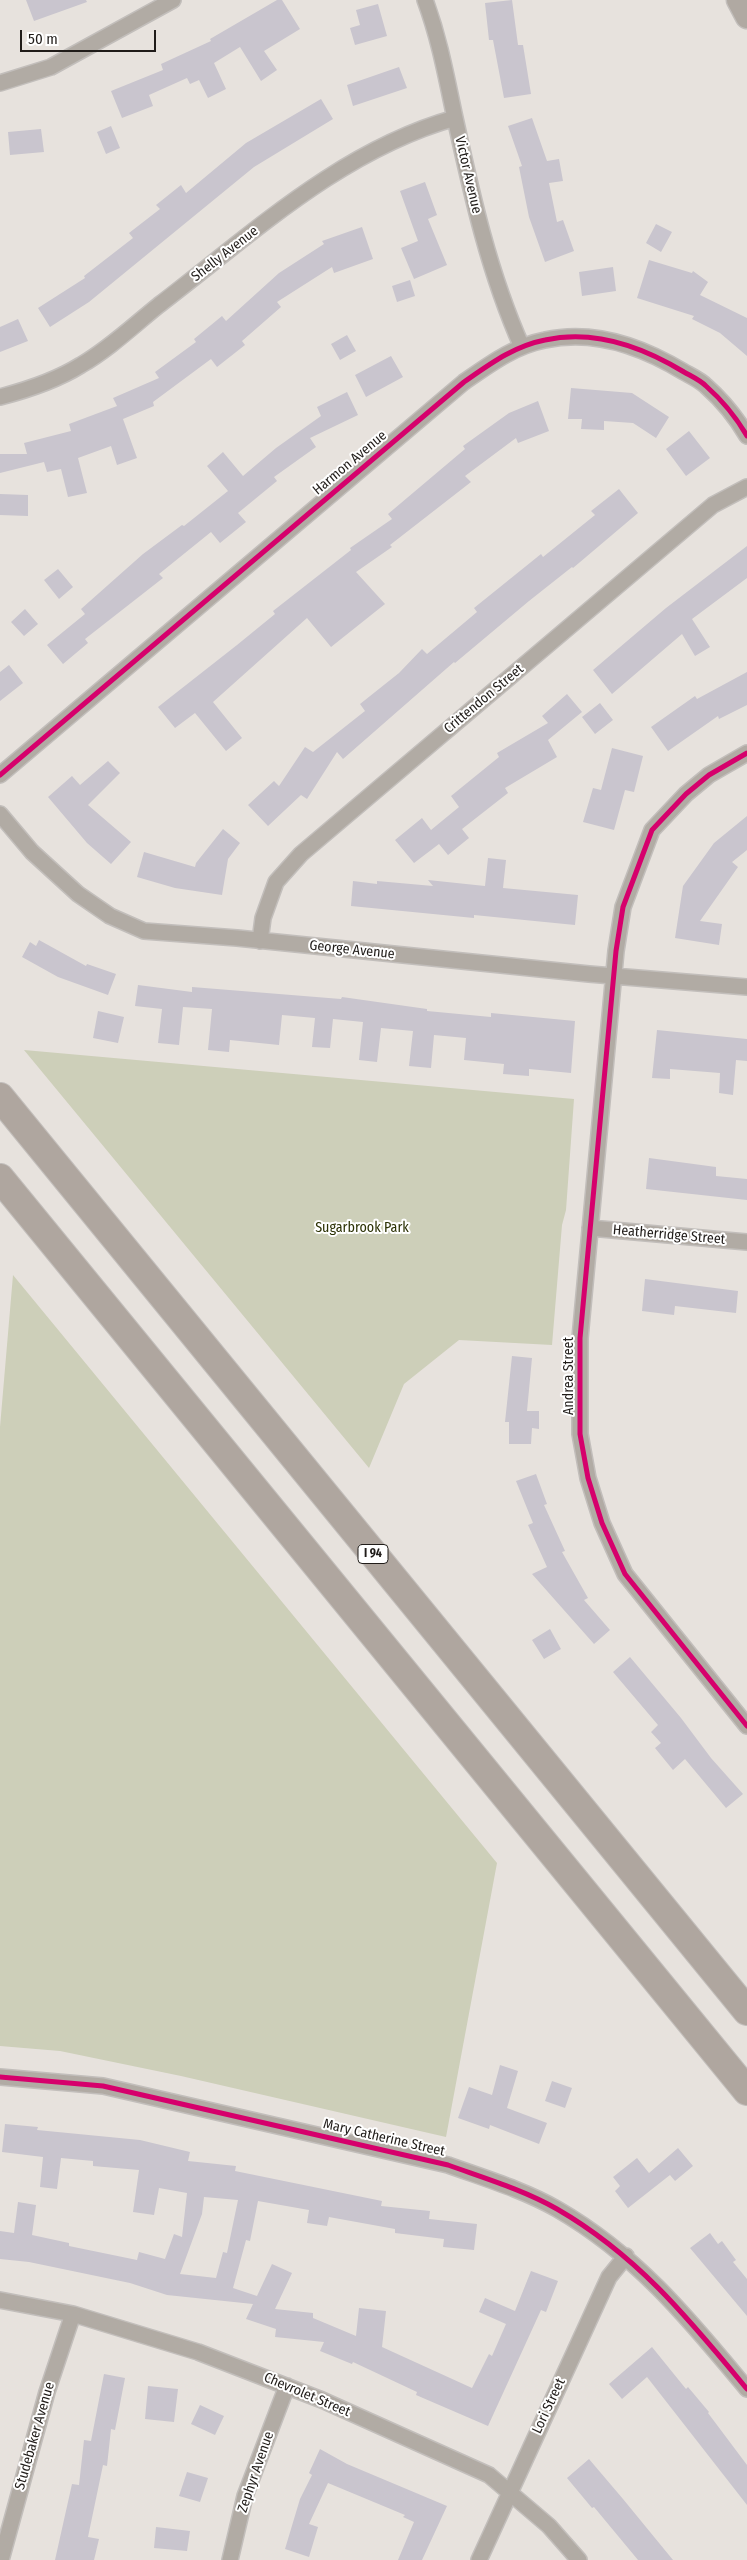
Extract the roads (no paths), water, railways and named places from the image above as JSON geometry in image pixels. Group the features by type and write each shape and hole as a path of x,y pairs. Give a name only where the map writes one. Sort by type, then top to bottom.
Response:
{"highway":[{"name":"I 94","path":"0,1097 747,2011"},
{"path":"0,1178 747,2091"}],"main road":[{"path":"738,0 747,17"}],"street":[{"path":"0,83 51,67 173,0"},
{"name":"Victor Avenue","path":"426,0 439,37 481,232 495,279 522,347"},
{"name":"Shelly Avenue","path":"0,397 22,391 81,366 324,179 372,150 434,124 455,118"},
{"name":"Harmon Avenue","path":"0,775 464,382 503,354 545,340 578,336 621,342 663,359 705,384 736,417 747,436"},
{"name":"Crittendon Street","path":"260,941 263,918 276,882 300,854 713,505 747,487"},
{"name":"Andrea Street","path":"747,753 701,782 686,794 652,830 623,907 613,977 580,1338 580,1434 590,1487 602,1523 625,1574 747,1726"},
{"name":"George Avenue","path":"0,814 39,858 78,894 110,916 144,931 613,977 747,987"},
{"name":"Heatherridge Street","path":"590,1228 747,1242"},
{"name":"Mary Catherine Street","path":"0,2077 103,2086 448,2165 556,2208 603,2238 626,2256 688,2318 747,2389"},
{"name":"Lori Street","path":"479,2560 609,2277 626,2256"},
{"name":"Chevrolet Street","path":"0,2300 73,2314 198,2352 287,2386 489,2475 549,2526 579,2560"},
{"name":"Studebaker Avenue","path":"1,2560 47,2392 73,2314"},
{"name":"Zephyr Avenue","path":"230,2560 245,2496 287,2386"}],"park label":[{"name":"Sugarbrook Park","path":"362,1228"}]}
